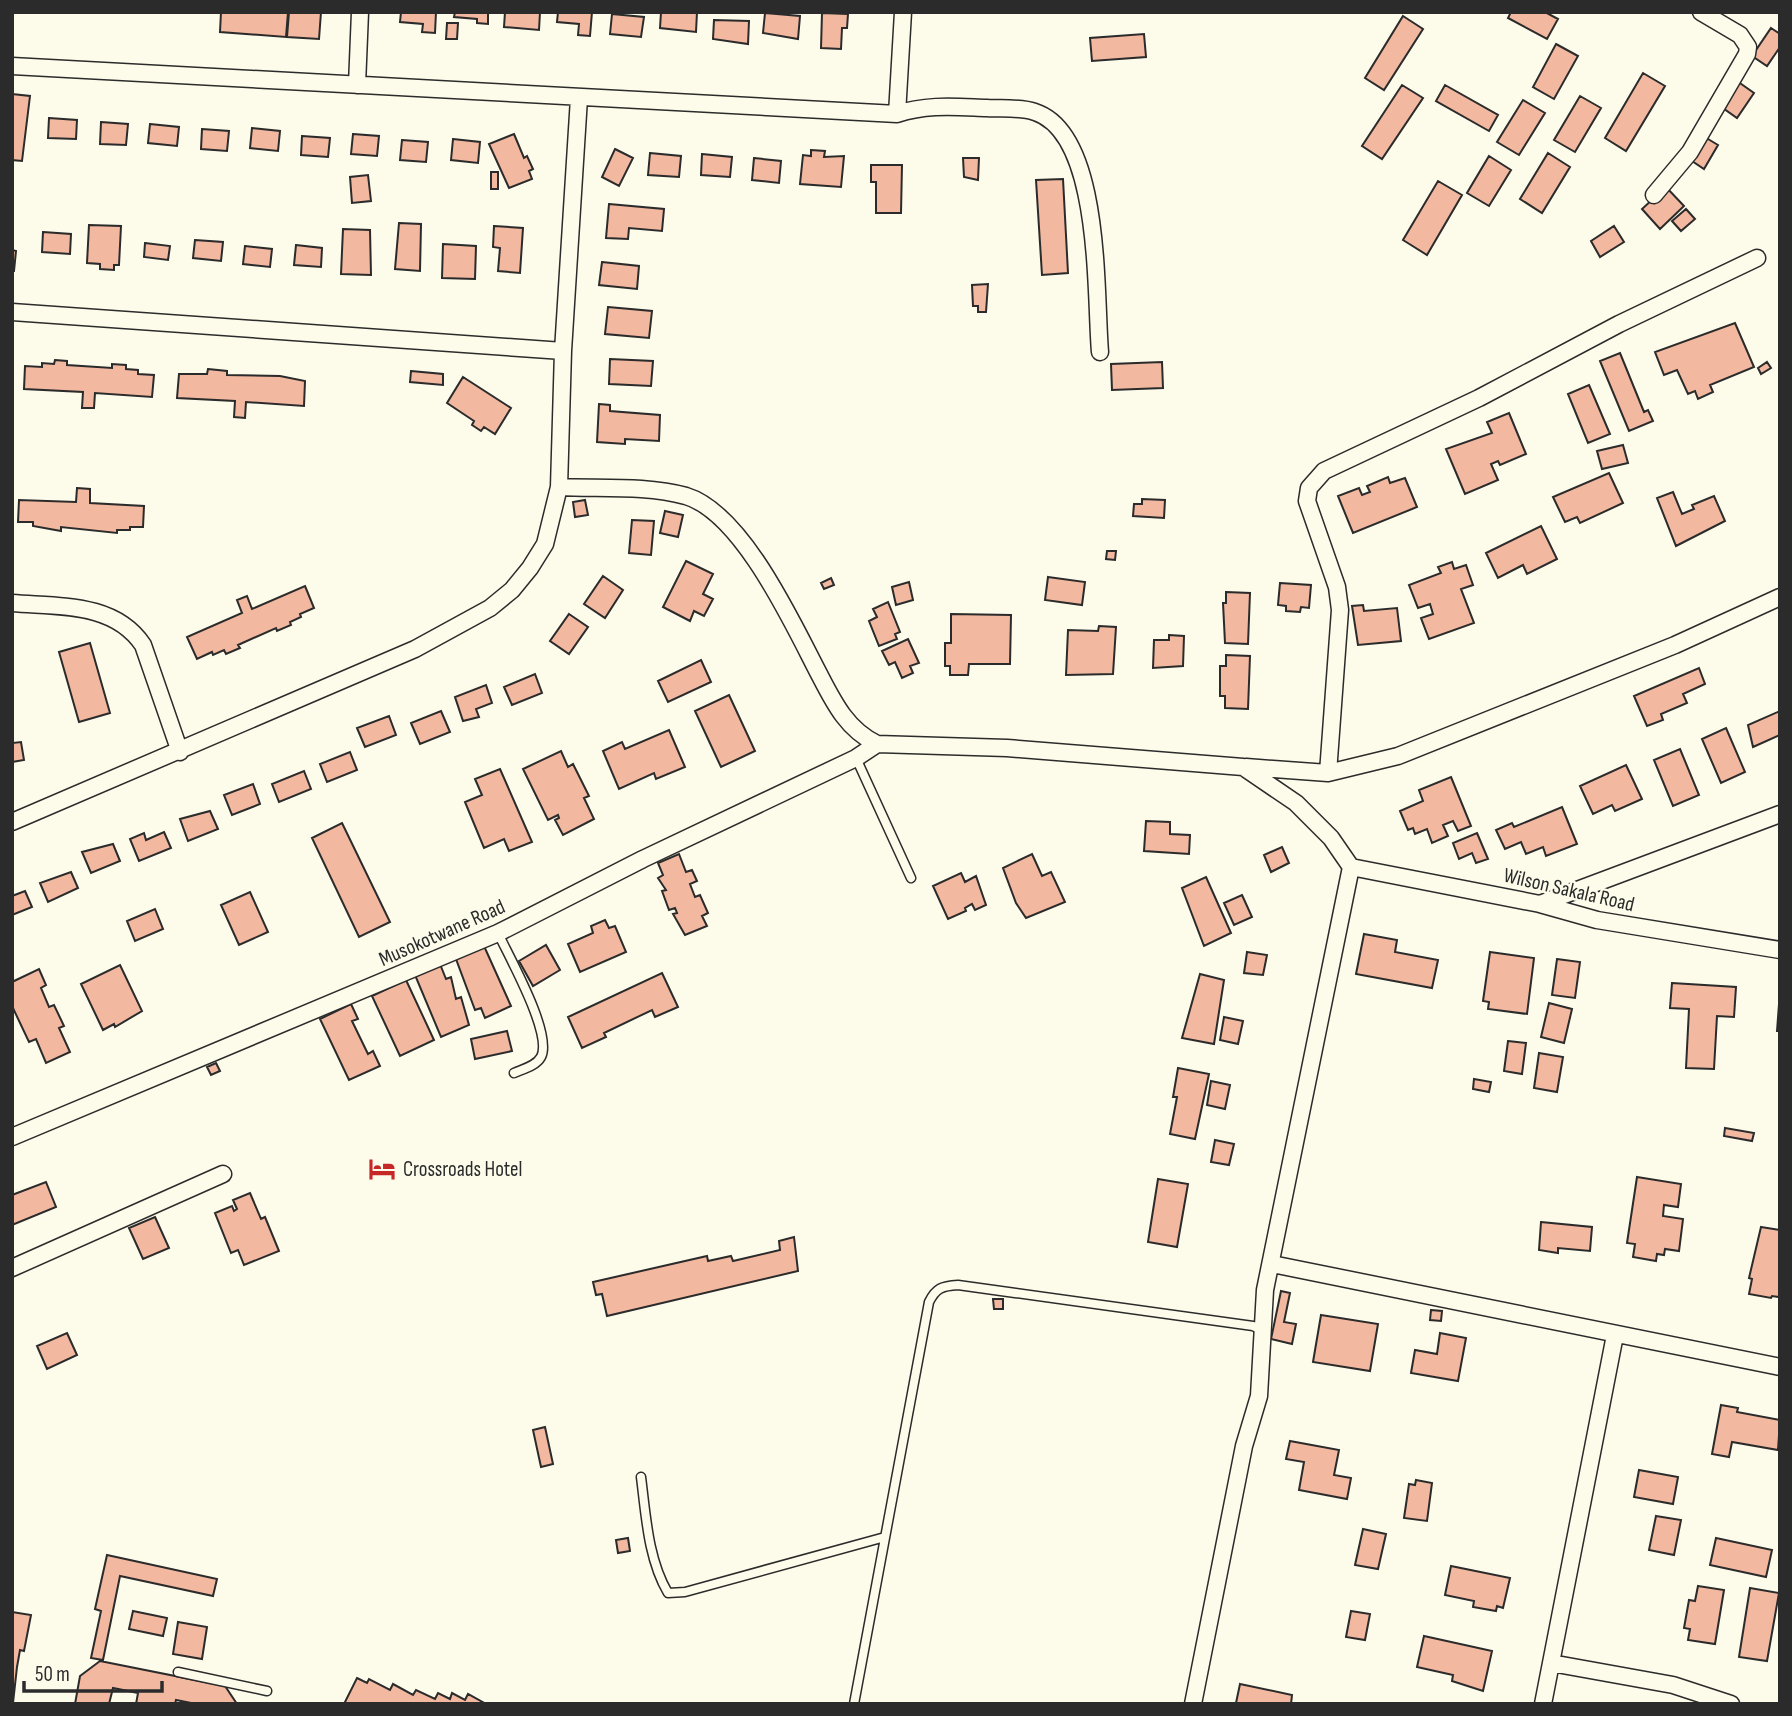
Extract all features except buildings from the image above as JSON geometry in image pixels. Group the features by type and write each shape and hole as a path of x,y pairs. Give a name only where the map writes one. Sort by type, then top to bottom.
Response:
{"street":[{"path":"357,85 360,12"},
{"path":"897,114 903,12"},
{"path":"1654,195 1690,152 1747,54 1748,47 1740,35 1701,12"},
{"path":"12,66 897,114 933,106 1034,111 1056,124 1070,145 1089,203 1100,352"},
{"path":"12,822 415,649 490,608 512,590 545,544 559,487 563,351 579,98"},
{"path":"1328,773 1340,610 1337,587 1309,511 1309,488 1316,478 1410,428 1479,398 1619,324 1756,258"},
{"path":"12,312 563,351"},
{"path":"559,487 663,491 688,497 710,508 777,592 843,717 859,735 877,744 1007,748 1328,773 1398,757 1675,645 1780,597"},
{"path":"12,603 104,613 120,620 134,632 143,645 180,752"},
{"name":"Musokotwane Road","path":"12,1137 498,933 643,859 856,758 877,744"},
{"path":"1193,1704 1239,1469 1259,1396 1265,1290 1351,867 1331,838 1296,803 1243,767"},
{"path":"1540,904 1780,814"},
{"name":"Wilson Sakala Road","path":"1351,867 1540,904 1598,920 1780,950"},
{"path":"12,1268 223,1174"},
{"path":"1272,1264 1780,1367"},
{"path":"1543,1704 1615,1335"},
{"path":"1551,1662 1672,1685 1731,1704"}],"lane":[{"path":"856,758 911,878"},
{"path":"498,933 525,990 543,1040 543,1054 536,1063 513,1073"},
{"path":"854,1704 929,1302 934,1291 944,1286 1239,1324 1264,1331"},
{"path":"641,1477 649,1536 659,1578 668,1593 685,1592 885,1536"},
{"path":"178,1672 267,1691"}],"place":[{"name":"Crossroads Hotel","path":"382,1169"}]}
